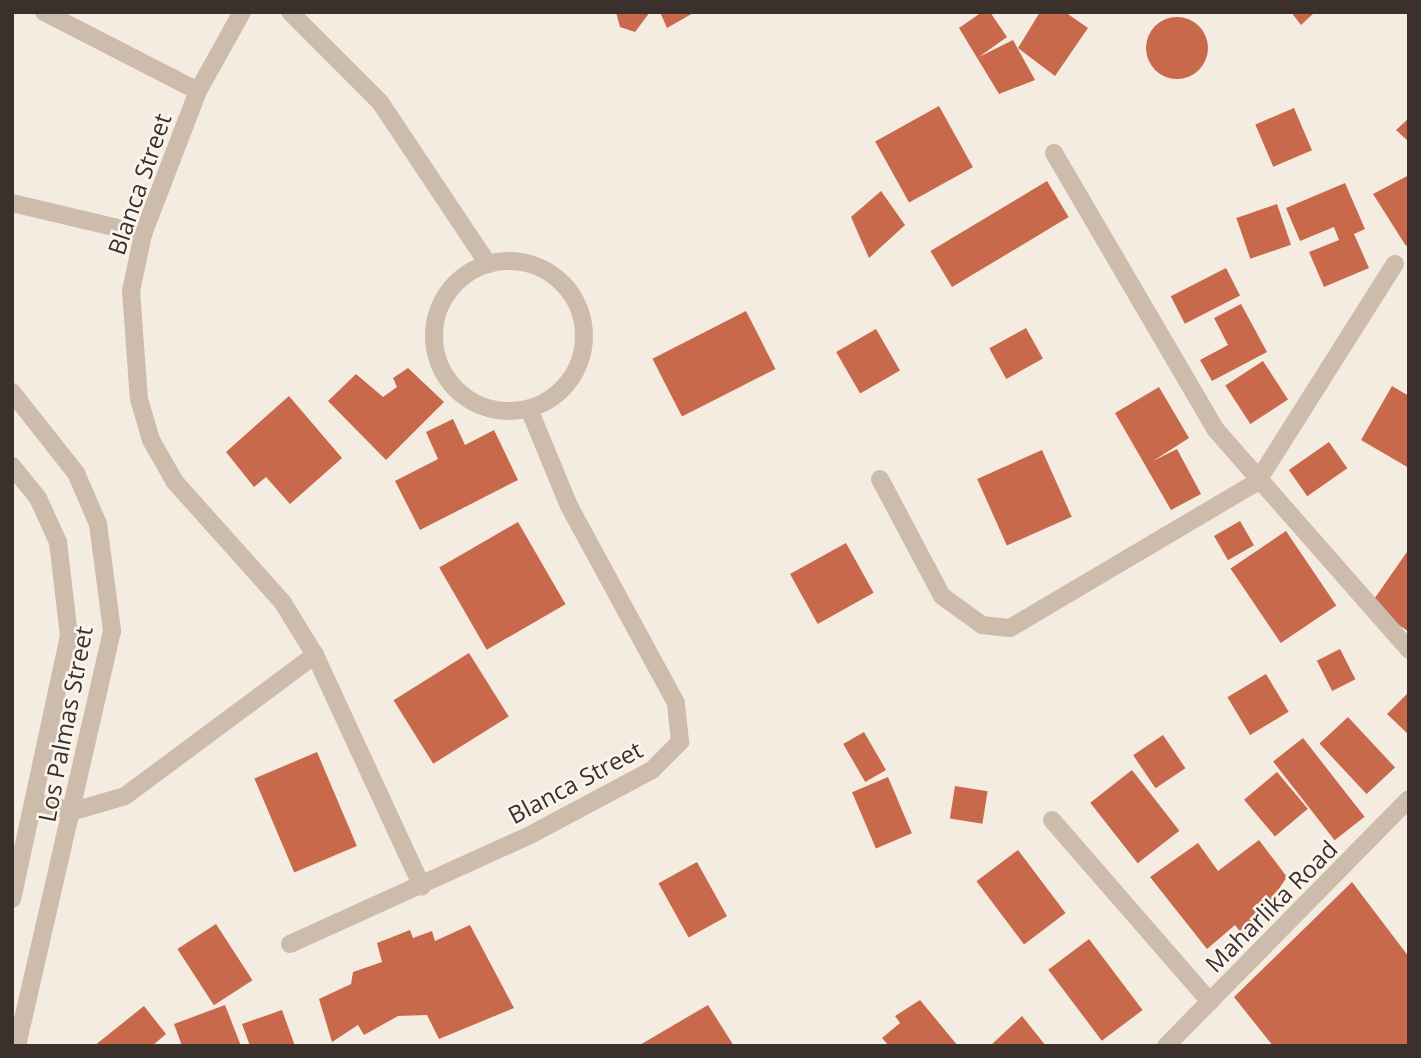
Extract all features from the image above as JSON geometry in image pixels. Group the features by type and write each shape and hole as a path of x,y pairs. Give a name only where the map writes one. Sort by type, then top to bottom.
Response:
{"street":[{"name":"Blanca Street","path":"44,12 198,91"},
{"name":"Blanca Street","path":"242,12 198,91 143,234 131,291 130,346 151,440 174,482 283,603 315,655 422,887 652,770 680,742 676,703 569,506 529,409"},
{"path":"290,12 380,102 488,264"},
{"path":"1054,153 1216,430 1257,482 1409,650"},
{"path":"12,204 143,234"},
{"path":"488,264 540,267 577,304 584,329 577,367 553,398 529,409 506,412 462,396 436,357 433,333 449,289 488,264"},
{"path":"880,479 942,596 982,625 1010,628 1257,482 1395,264"},
{"name":"Los Palmas Street","path":"12,392 76,473 99,524 109,574 112,631 74,811 17,1046"},
{"name":"Los Palmas Street","path":"12,466 38,498 58,542 67,584 69,636 12,899"},
{"path":"34,802 74,811 125,796 315,655"},
{"name":"Maharlika Road","path":"1166,1046 1409,799"},
{"path":"1052,820 1210,1002"},
{"path":"290,944 422,887"}],"building":[{"path":"616,12 650,12 635,32 620,27"},
{"path":"660,12 695,12 667,28"},
{"path":"982,12 990,12 1007,37 979,57 1013,40 1035,80 999,94 959,28"},
{"path":"1040,12 1065,12 1088,28 1055,76 1018,48"},
{"path":"1291,12 1315,12 1301,25"},
{"path":"1171,17 1183,17 1199,26 1206,36 1206,60 1199,70 1183,79 1171,79 1160,74 1151,65 1146,54 1146,42 1151,31 1160,22"},
{"path":"939,106 973,167 909,203 875,141"},
{"path":"1294,108 1312,150 1273,167 1255,124"},
{"path":"1409,118 1409,142 1396,130"},
{"path":"1409,175 1409,243 1406,246 1373,194"},
{"path":"1047,181 1069,217 952,287 930,251"},
{"path":"1345,183 1365,229 1354,234 1369,268 1324,287 1309,252 1339,240 1334,227 1300,241 1286,208"},
{"path":"881,191 905,225 869,258 851,217"},
{"path":"1277,204 1291,245 1250,259 1236,218"},
{"path":"1226,268 1240,296 1185,324 1171,296"},
{"path":"1241,304 1267,352 1212,381 1200,360 1228,345 1214,318"},
{"path":"746,311 776,369 682,417 652,359"},
{"path":"1026,328 1043,359 1006,379 989,348"},
{"path":"876,329 900,371 860,394 836,352"},
{"path":"1263,361 1288,400 1250,424 1225,386"},
{"path":"408,368 444,402 386,460 328,401 356,374 383,397 397,387 393,378"},
{"path":"1392,386 1409,396 1409,468 1361,440"},
{"path":"1159,387 1189,438 1153,461 1177,449 1201,494 1171,510 1115,413"},
{"path":"289,396 342,458 290,504 266,477 254,487 226,452"},
{"path":"453,419 465,445 494,430 518,480 420,530 395,481 438,459 426,432"},
{"path":"1329,442 1347,468 1307,496 1289,470"},
{"path":"1042,450 1072,517 1007,546 977,479"},
{"path":"1240,521 1254,545 1228,560 1214,536"},
{"path":"518,522 566,604 487,650 439,568"},
{"path":"1286,531 1336,606 1281,643 1230,568"},
{"path":"846,543 874,593 818,624 790,574"},
{"path":"1409,549 1409,632 1370,605"},
{"path":"1340,649 1355,679 1332,691 1317,661"},
{"path":"469,653 509,717 433,764 394,700"},
{"path":"1266,674 1289,712 1250,735 1227,697"},
{"path":"1409,692 1409,735 1387,714"},
{"path":"1348,717 1395,767 1367,794 1319,744"},
{"path":"864,732 886,770 865,782 843,744"},
{"path":"1163,735 1185,768 1156,788 1133,755"},
{"path":"1303,738 1365,817 1335,840 1273,761"},
{"path":"317,752 357,846 294,872 254,779"},
{"path":"1132,770 1179,831 1138,863 1090,803"},
{"path":"1277,772 1308,809 1275,836 1244,800"},
{"path":"888,777 912,833 876,848 852,792"},
{"path":"955,786 988,791 982,824 950,819"},
{"path":"1259,840 1287,877 1245,938 1235,925 1207,949 1150,877 1198,843 1218,871"},
{"path":"1018,850 1066,913 1024,944 976,881"},
{"path":"697,862 727,916 689,938 659,883"},
{"path":"1352,882 1409,957 1409,1046 1273,1046 1234,997"},
{"path":"216,924 252,980 214,1005 177,949"},
{"path":"470,925 514,1008 439,1039 427,1015 398,1016 364,1035 358,1025 332,1042 319,999 351,984 353,972 382,962 377,943 410,930 413,938 432,931 435,941"},
{"path":"1089,939 1143,1010 1102,1041 1048,970"},
{"path":"920,1000 958,1046 889,1046 882,1038 900,1023 895,1016"},
{"path":"225,1005 241,1046 182,1046 174,1024"},
{"path":"708,1005 734,1046 638,1046"},
{"path":"144,1006 166,1034 152,1046 94,1046"},
{"path":"282,1010 295,1046 250,1046 242,1024"},
{"path":"1022,1016 1046,1046 990,1046"}]}
